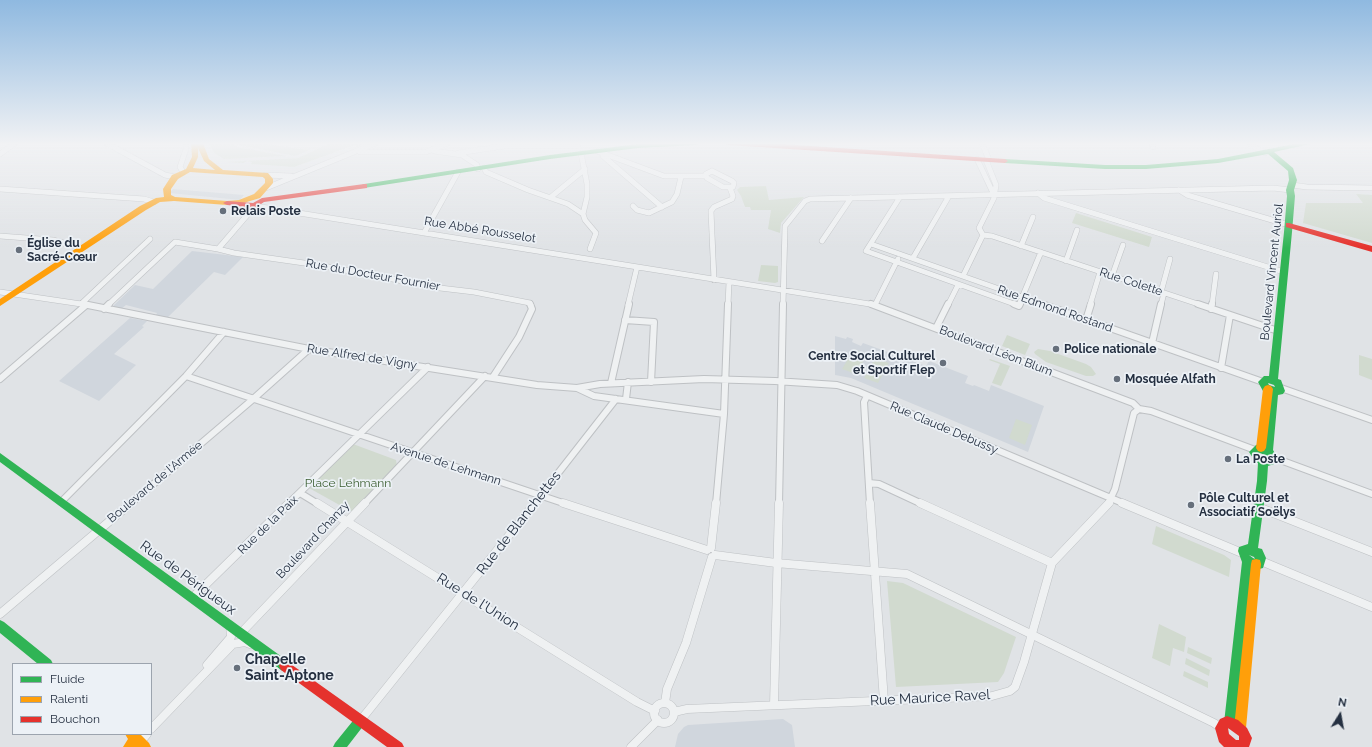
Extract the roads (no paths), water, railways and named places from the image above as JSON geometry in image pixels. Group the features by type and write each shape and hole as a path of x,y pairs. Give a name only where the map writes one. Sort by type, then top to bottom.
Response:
{"main road":[{"path":"174,178 166,192 167,196 174,199"},
{"path":"0,303 153,201 174,178"},
{"path":"261,197 269,181 267,178"},
{"path":"153,201 174,199 226,203 261,197 412,178"},
{"name":"Boulevard Vincent Auriol","path":"1271,388 1278,383 1273,380 1293,178"},
{"name":"Rue Abbé Rousselot","path":"226,203 261,197"},
{"path":"1289,224 1372,249"},
{"path":"1264,452 1256,456 1263,461 1271,461 1264,452 1271,388"},
{"name":"Rue de Périgueux","path":"0,457 360,721 398,747"},
{"path":"1252,550 1263,461"},
{"path":"1230,723 1255,562 1258,553 1245,549 1242,553 1255,562"},
{"path":"1240,728 1255,562"},
{"path":"0,626 46,663"},
{"path":"339,747 360,721"},
{"path":"1224,723 1230,723 1240,728 1245,735 1245,742 1241,747 1233,746 1223,738 1221,728 1224,723"},
{"path":"129,747 138,739"}],"street":[{"path":"218,249 261,197 293,178"},
{"path":"424,233 455,178"},
{"path":"500,178 528,190 568,204 583,214"},
{"path":"551,197 574,178"},
{"path":"586,178 587,190 583,214 585,220 596,233 590,249"},
{"path":"629,178 662,207"},
{"path":"633,206 637,210 649,213 662,207 674,199 681,178"},
{"path":"709,178 723,187 730,188"},
{"path":"726,178 732,181 734,185 730,188"},
{"path":"989,178 994,195"},
{"path":"962,276 983,235 979,228 994,198 996,185 993,178"},
{"path":"774,705 776,563 786,224 807,200 1291,187 1372,188"},
{"path":"714,280 712,211 714,207 733,198 730,188"},
{"path":"0,189 137,198 153,201"},
{"path":"1179,190 1187,195 1289,224"},
{"path":"1038,193 1044,198 1284,272"},
{"path":"913,258 949,196"},
{"name":"Rue Abbé Rousselot","path":"261,197 337,218 729,282"},
{"path":"900,197 866,251 1019,306 1041,252"},
{"path":"822,241 851,198"},
{"path":"1021,246 1033,217"},
{"path":"1066,261 1077,230"},
{"name":"Rue Colette","path":"983,235 992,236 1278,331"},
{"path":"0,236 54,240 81,248"},
{"path":"0,379 83,305 150,239"},
{"name":"Rue du Docteur Fournier","path":"104,309 175,242 247,255 318,265 528,302 532,305 530,313 519,337 493,377"},
{"name":"Rue Edmond Rostand","path":"871,244 1152,343 1271,388 1372,420"},
{"path":"1112,276 1122,245"},
{"path":"875,305 901,254"},
{"path":"1152,343 1170,259"},
{"path":"611,383 637,267"},
{"path":"1086,320 1100,272"},
{"path":"1211,309 1216,274"},
{"path":"665,703 667,689 686,643 711,552 721,461 726,380 729,282"},
{"name":"Boulevard Léon Blum","path":"729,282 875,305 1133,403 1139,409 1151,411 1264,452 1372,494"},
{"path":"936,328 958,285"},
{"name":"Rue Alfred de Vigny","path":"0,292 83,305 309,349 538,385 577,388 594,396 626,399 724,414"},
{"path":"1221,368 1230,315"},
{"path":"625,320 654,322 650,382"},
{"path":"61,502 186,376 224,332"},
{"name":"Boulevard de l'Armée","path":"0,614 252,400 309,349"},
{"name":"Rue de la Paix","path":"192,598 428,367"},
{"name":"Avenue de Lehmann","path":"186,376 359,436 711,552 776,563 907,574 1214,723 1221,728"},
{"name":"Boulevard Chanzy","path":"241,633 485,376"},
{"name":"Rue Claude Debussy","path":"577,388 611,383 704,379 836,384 1242,553"},
{"path":"626,399 628,382"},
{"path":"867,396 864,402 884,701"},
{"name":"Rue de Blanchettes","path":"360,721 464,593 616,399"},
{"name":"Rue Maurice Ravel","path":"674,712 687,709 992,696 1006,693 1015,687 1018,680 1052,563 1105,507 1111,498 1116,489 1134,413 1139,409"},
{"path":"869,483 879,484 1052,563"},
{"name":"Rue de l'Union","path":"300,493 348,521 637,702 655,711"},
{"path":"1258,507 1372,552"},
{"path":"1255,562 1372,607"},
{"path":"152,723 226,644 231,637 230,625"},
{"path":"152,728 233,644 244,642 262,649"},
{"path":"665,703 671,706 674,712 672,720 668,723 662,723 658,720 655,711 659,706 665,703"},
{"path":"631,747 658,720"}],"place":[{"name":"Relais Poste","path":"223,211"},
{"name":"Église du Sacré-Cœur","path":"19,250"},
{"name":"Police nationale","path":"1056,349"},
{"name":"Centre Social Culturel et Sportif Flep","path":"943,363"},
{"name":"Mosquée Alfath","path":"1117,379"},
{"name":"La Poste","path":"1228,459"},
{"name":"Pôle Culturel et Associatif Soëlys","path":"1191,505"},
{"name":"Chapelle Saint-Aptone","path":"237,668"}],"park label":[{"name":"Place Lehmann","path":"348,483"}]}
